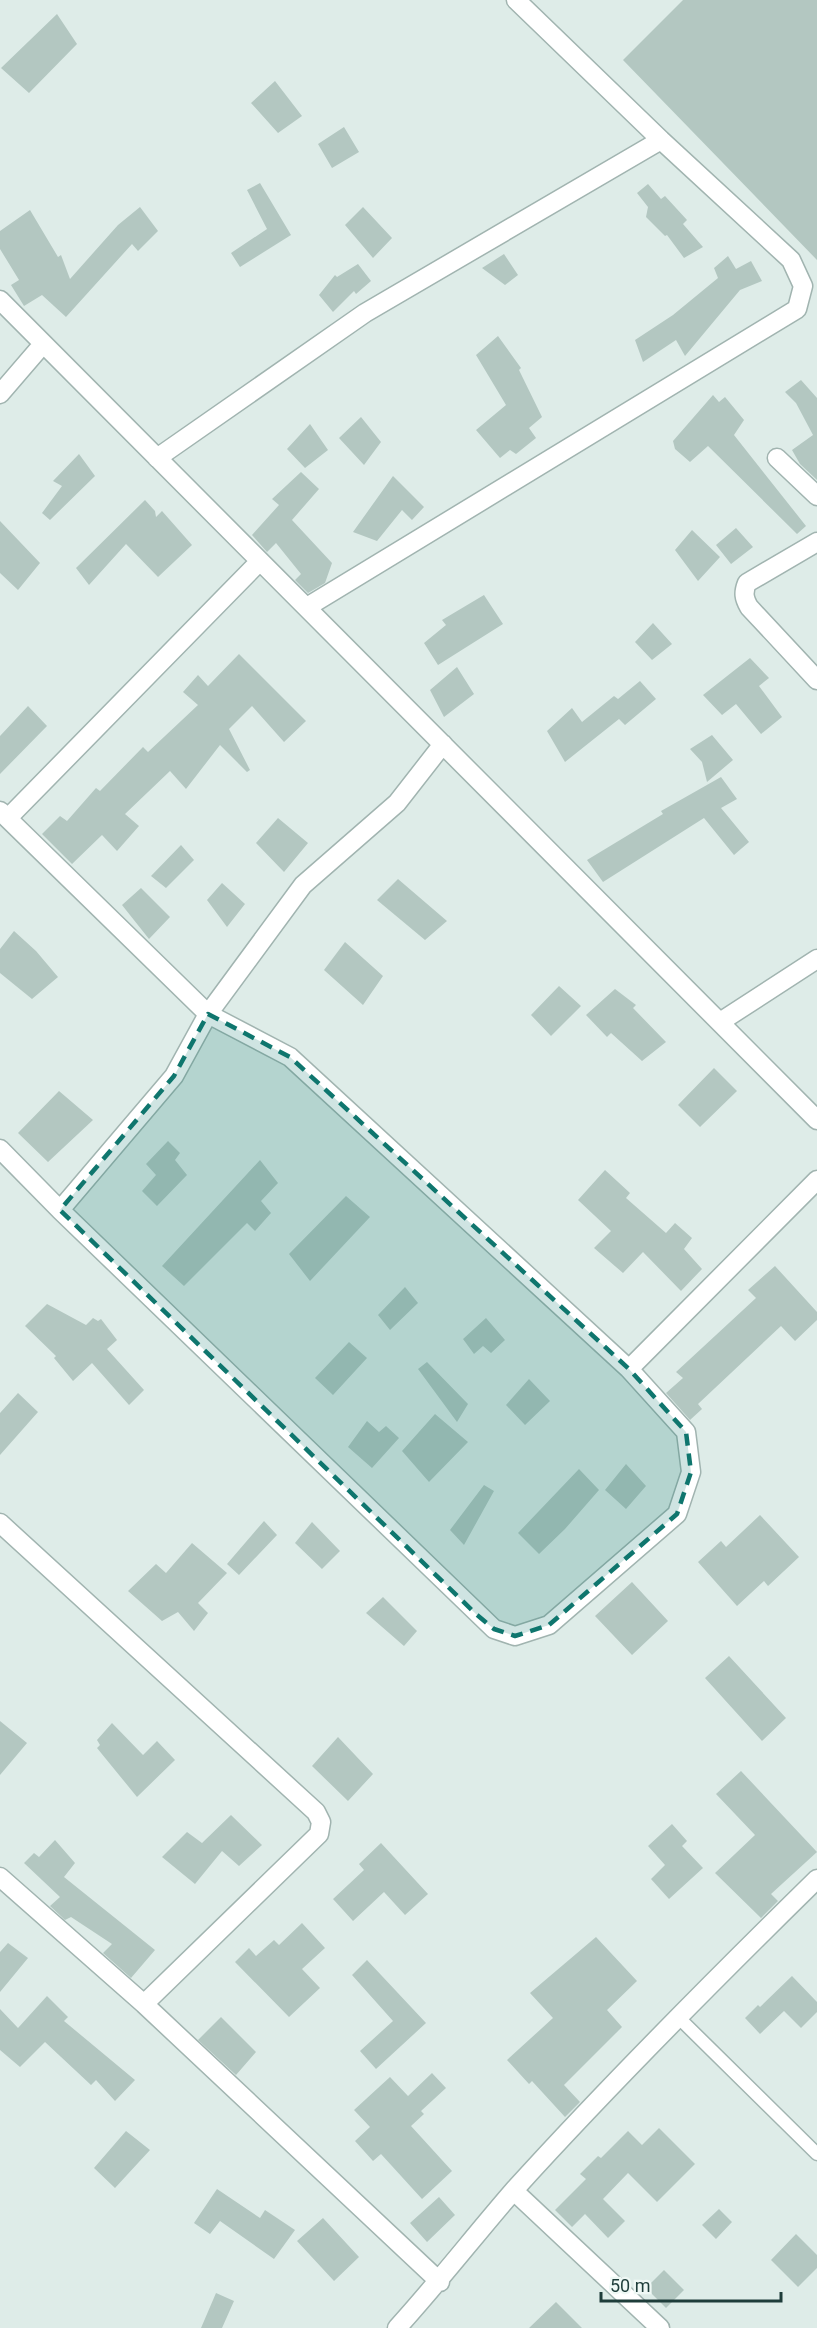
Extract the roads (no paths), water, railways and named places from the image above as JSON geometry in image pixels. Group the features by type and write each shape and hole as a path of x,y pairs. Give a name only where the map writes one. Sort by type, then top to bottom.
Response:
{"street":[{"path":"307,608 797,309 802,286 791,260 661,140 516,0"},
{"path":"157,458 365,313 661,140"},
{"path":"0,300 817,1120"},
{"path":"0,394 43,344"},
{"path":"777,459 817,496"},
{"path":"817,542 747,583 744,591 749,607 817,680"},
{"path":"0,1149 60,1210 494,1629 515,1636 549,1625 677,1514 691,1472 686,1432 628,1369 290,1057 208,1014 4,814 260,561"},
{"path":"60,1210 174,1076 208,1014 303,885 397,803 443,744"},
{"path":"720,1022 817,959"},
{"path":"628,1369 817,1180"},
{"path":"0,1523 316,1812 321,1822 320,1834 144,2004"},
{"path":"0,1876 144,2004 440,2282"},
{"path":"397,2328 440,2282 514,2191 677,2016 817,1879"},
{"path":"514,2191 660,2328"}],"lane":[{"path":"677,2016 817,2154"}]}
